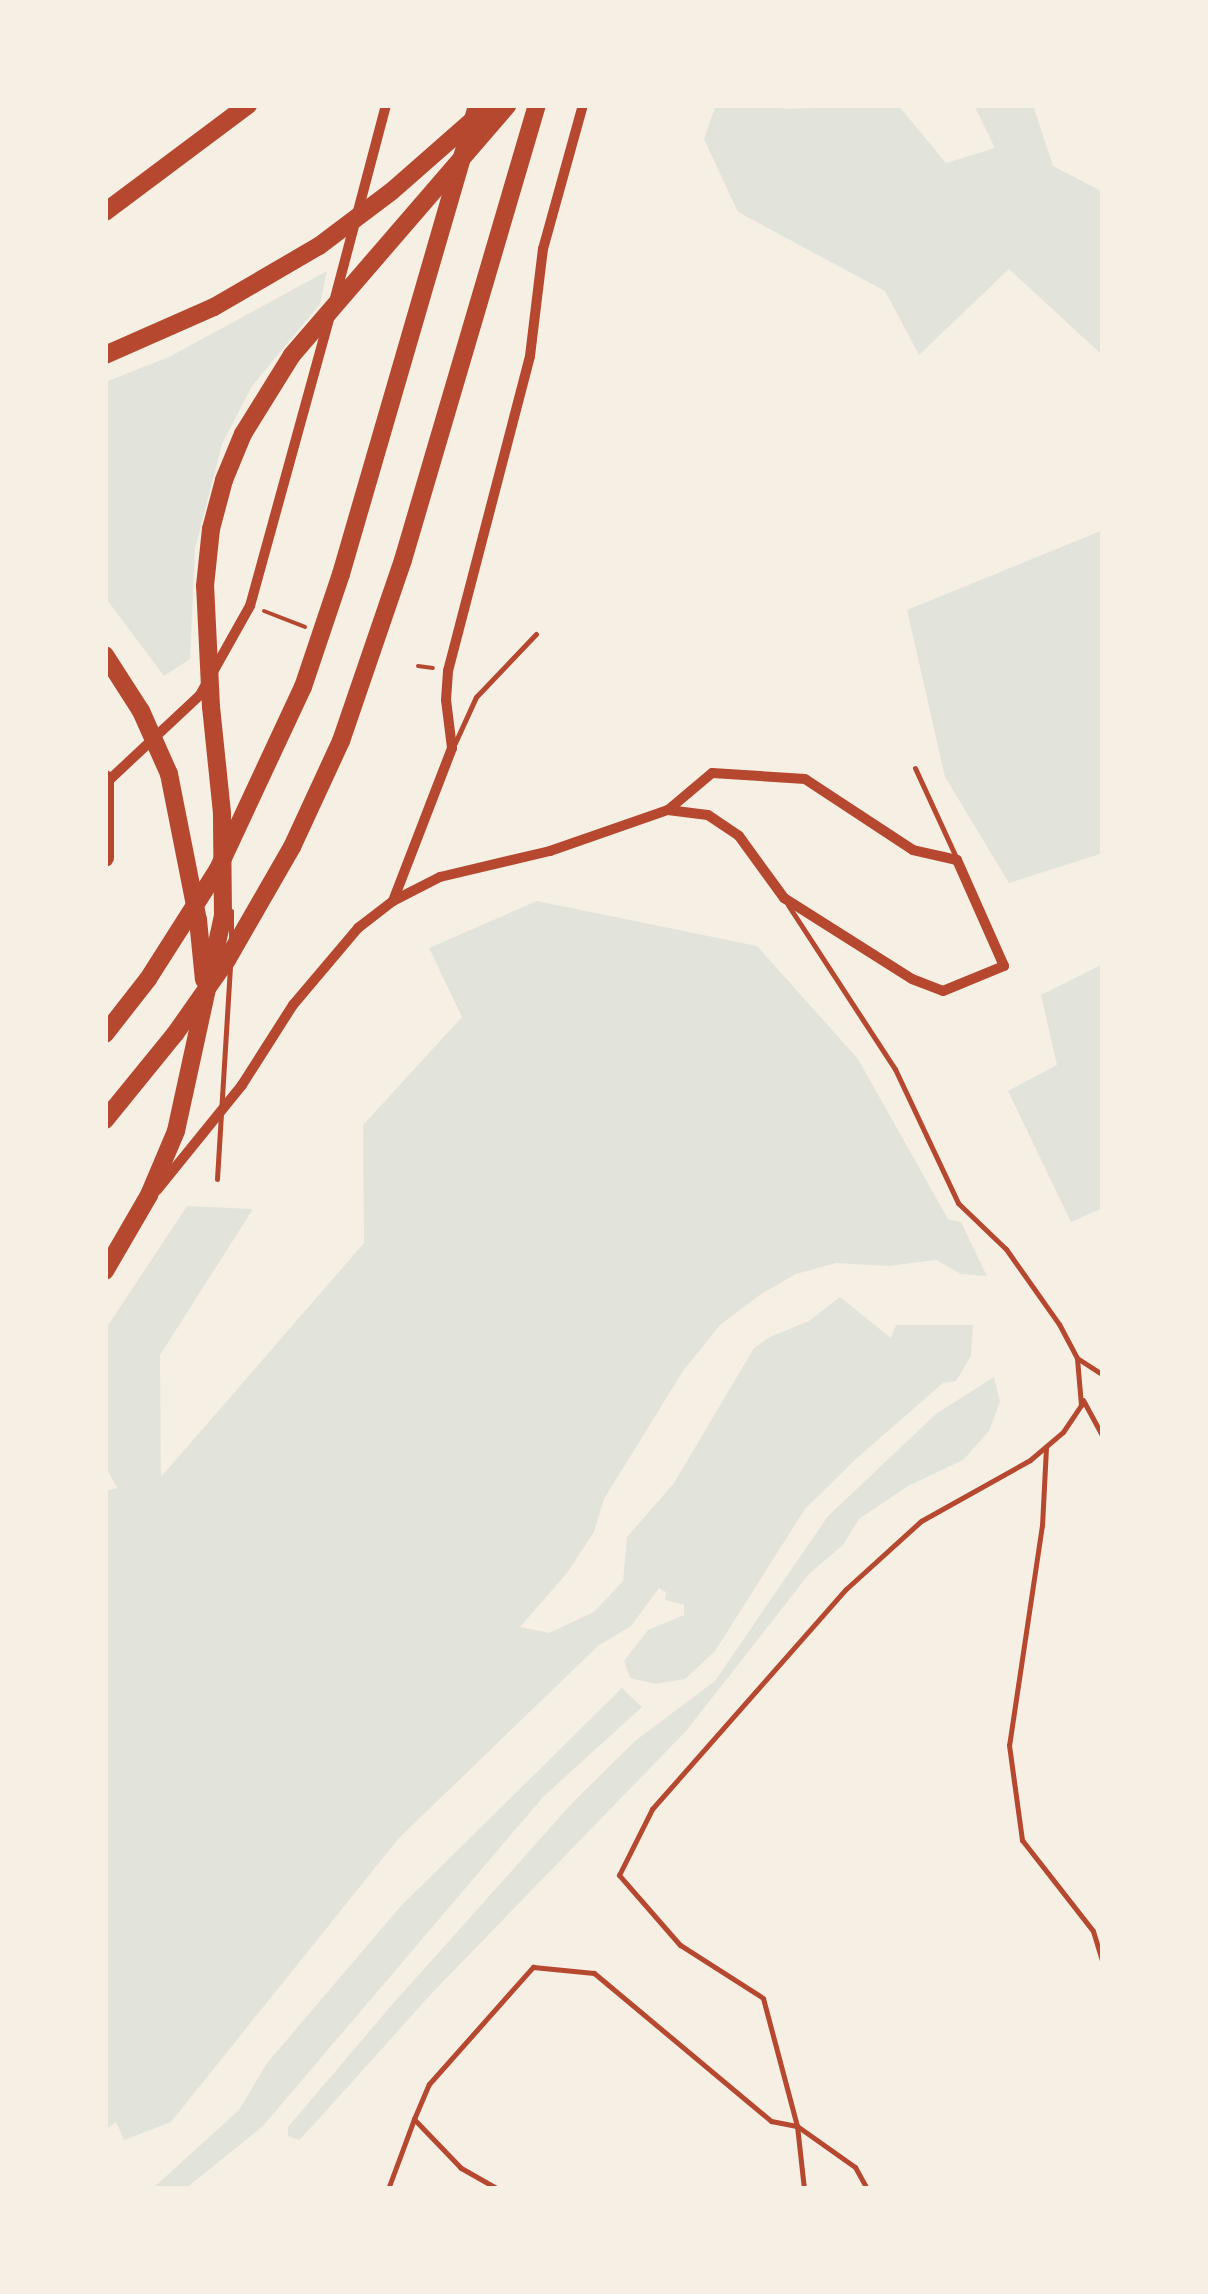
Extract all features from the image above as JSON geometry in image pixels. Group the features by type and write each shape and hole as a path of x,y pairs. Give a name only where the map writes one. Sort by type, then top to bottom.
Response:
{"highway":[{"path":"105,212 248,105"},
{"path":"105,1034 168,949 218,870 303,687 341,574 477,105"},
{"path":"105,355 214,307 319,246 392,191 490,105"},
{"path":"105,1271 134,1224 176,1130 223,916 222,813 211,707 205,586 212,529 232,457 292,355 508,105"},
{"path":"105,1120 176,1034 226,960 292,847 341,741 404,560 536,105"},
{"path":"105,655 141,711 172,787 198,920 206,1002"},
{"path":"105,781 105,858"}],"street":[{"path":"105,781 200,695 250,606 386,105"},
{"path":"393,901 452,748 446,700 448,671 530,356 543,249 583,105"},
{"path":"105,1254 242,1085 293,1005 358,928 393,901 440,876 550,851 668,810 712,774 806,779 913,850 958,860 1004,966 943,990 912,979 784,898 739,836 708,815 668,810"}],"lane":[{"path":"452,748 476,697 536,634"},
{"path":"914,768 958,860"},
{"path":"217,1179 232,918 222,813"},
{"path":"784,898 895,1069 958,1203 1006,1249 1059,1324 1077,1358 1082,1405 1063,1432 1046,1447 921,1521 846,1589 652,1809 619,1875 680,1945 762,1998 797,2126 804,2189"},
{"path":"1077,1358 1103,1376"},
{"path":"1080,1395 1103,1437"},
{"path":"1046,1447 1042,1525 1010,1746 1022,1840 1093,1931 1103,1963"},
{"path":"388,2189 429,2084 533,1967 594,1973 771,2121 797,2126 855,2167 866,2189"},
{"path":"414,2119 461,2168 498,2189"}],"path":[{"path":"250,606 305,627"}],"shaded area":[{"path":"716,105 778,105 784,109 898,105 946,163 995,148 974,105 1033,105 1053,166 1103,192 1103,362 1100,353 1009,269 919,355 885,291 738,212 704,139"},
{"path":"327,271 320,304 252,386 222,444 195,549 190,659 164,676 105,597 105,382 169,357"},
{"path":"1103,530 1103,853 1009,883 945,777 907,610"},
{"path":"537,901 757,946 858,1059 948,1219 961,1222 987,1276 961,1274 936,1260 888,1266 836,1263 796,1274 761,1294 720,1325 683,1371 604,1499 594,1532 567,1573 520,1627 549,1633 594,1612 623,1581 627,1537 674,1483 754,1348 770,1337 809,1321 840,1297 891,1338 896,1325 973,1325 971,1356 956,1381 943,1383 805,1509 715,1651 685,1679 655,1684 630,1678 624,1661 648,1630 684,1615 684,1605 665,1600 666,1592 659,1588 631,1626 598,1646 399,1838 171,2122 124,2140 116,2122 105,2130 105,1491 117,1488 105,1465 105,1330 187,1206 253,1209 160,1355 161,1477 364,1243 363,1125 462,1017 429,948"},
{"path":"1103,964 1103,1208 1071,1222 1008,1091 1057,1065 1041,995"},
{"path":"994,1377 1000,1402 989,1431 963,1460 908,1486 859,1519 843,1545 809,1574 686,1731 432,1993 299,2140 288,2136 288,2127 390,2007 574,1801 635,1741 715,1681 828,1516 936,1414"},
{"path":"622,1688 642,1707 543,1797 263,2126 185,2189 152,2189 239,2110 267,2063 400,1907"}]}
